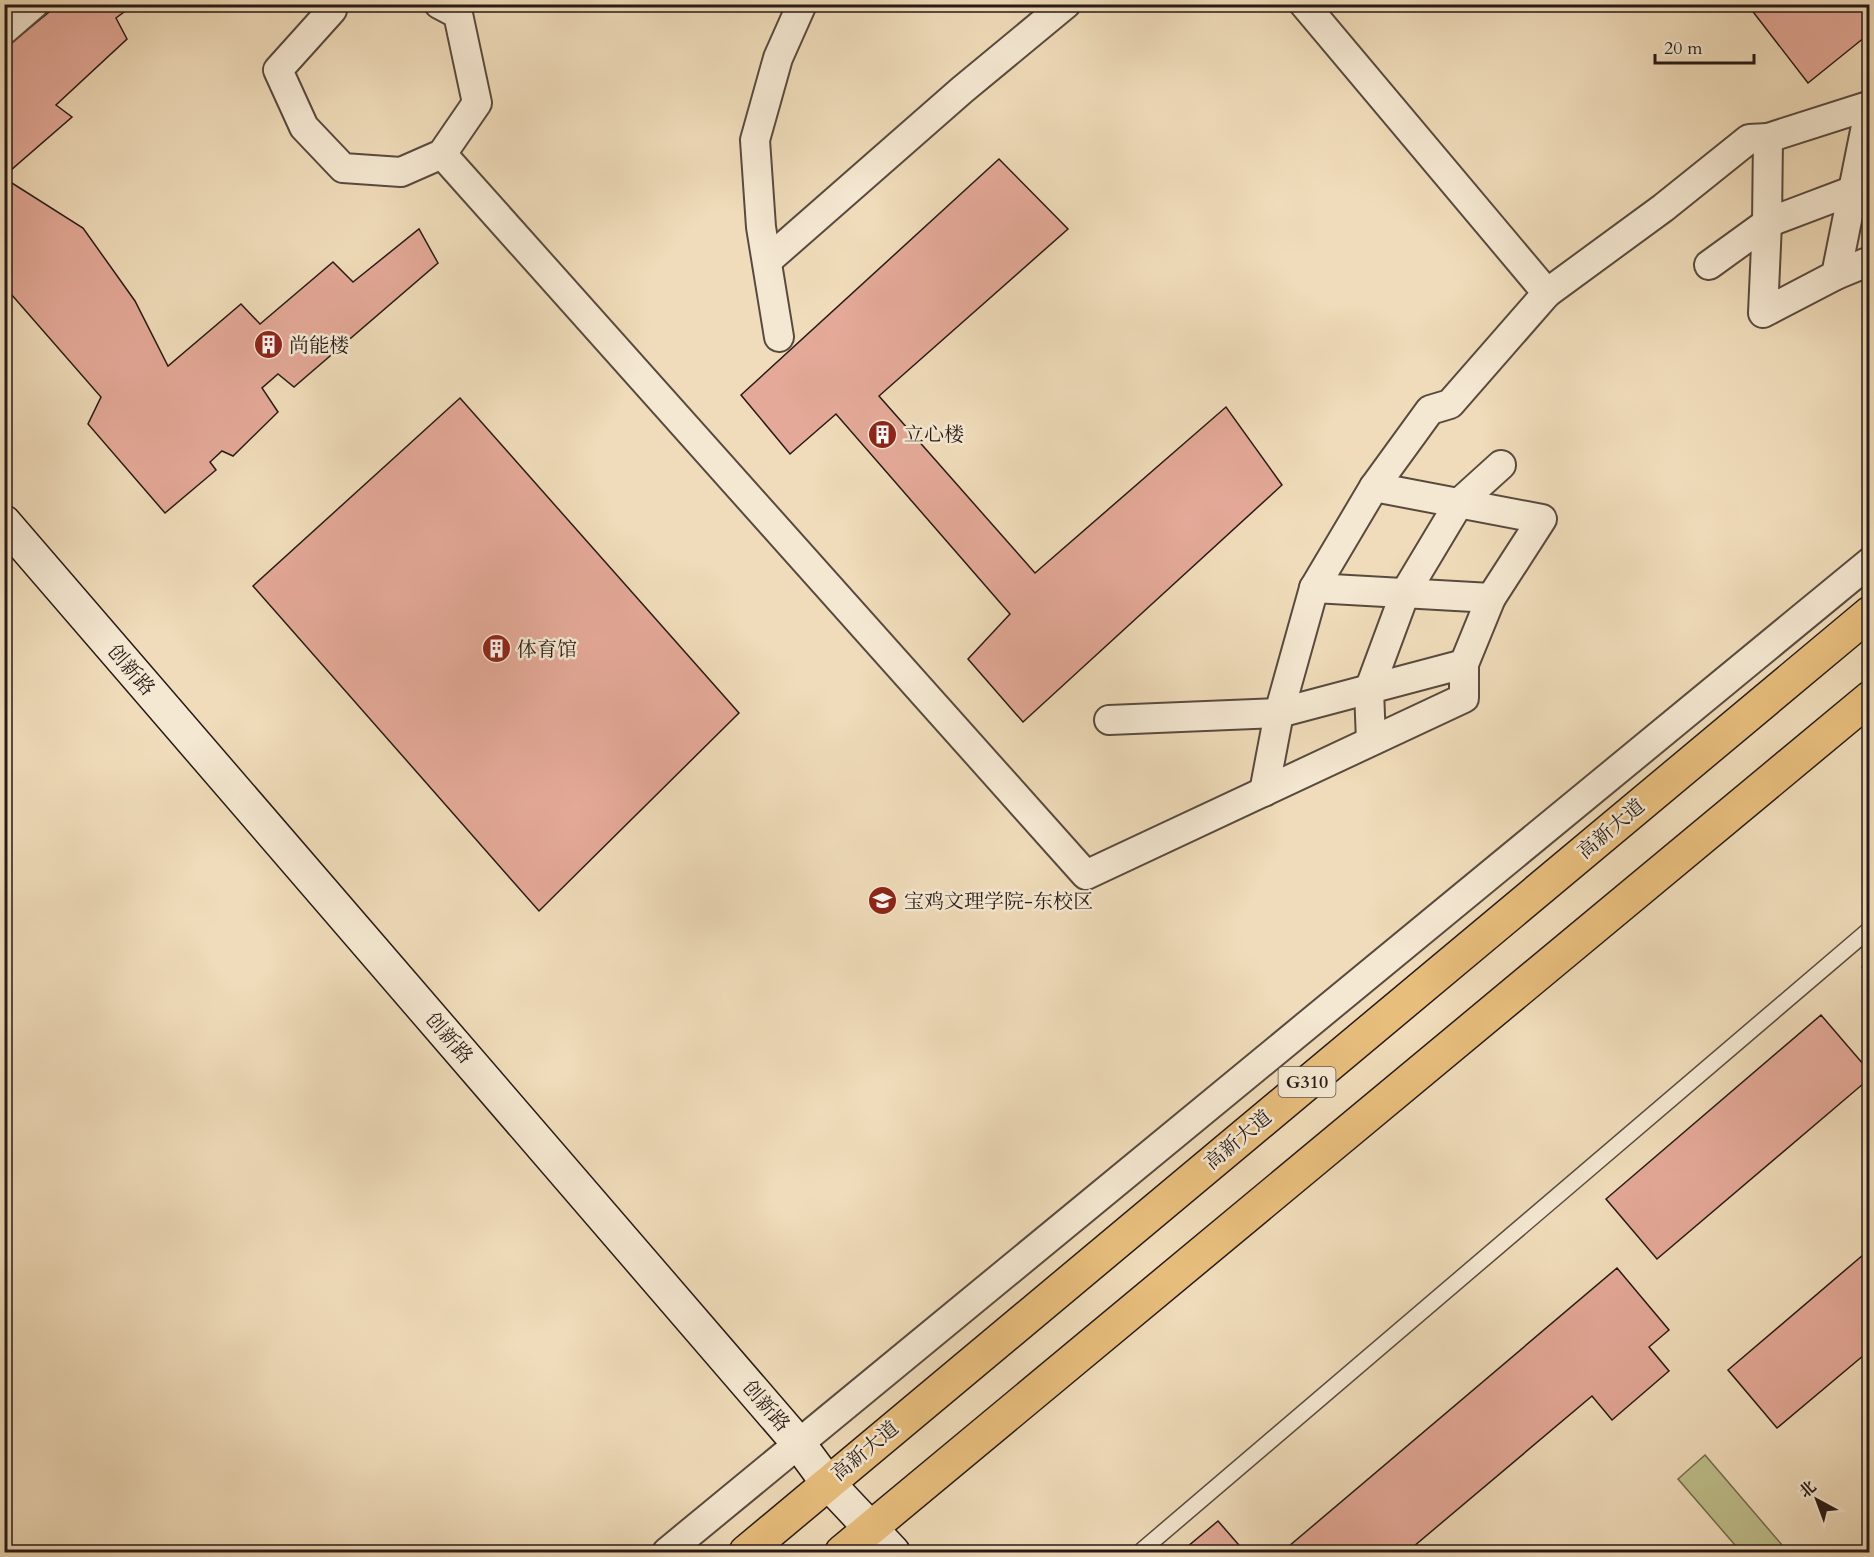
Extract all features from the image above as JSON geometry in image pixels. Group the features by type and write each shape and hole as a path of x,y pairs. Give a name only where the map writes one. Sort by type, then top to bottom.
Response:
{"highway":[{"name":"高新大道","path":"746,1552 1869,613"},
{"path":"843,1552 1869,698"}],"street":[{"path":"4,30 34,4"},
{"path":"779,337 761,227 755,140 778,58 802,4"},
{"path":"767,261 962,90 1066,4"},
{"path":"1304,4 1547,293"},
{"path":"336,6 278,70 304,127 343,168 400,172 442,154 477,103 455,8"},
{"path":"1264,792 1279,713 1314,588 1374,487 1430,410 1450,404 1547,293 1663,208 1749,139 1768,138 1869,106 1861,186 1836,275"},
{"path":"1768,138 1763,313 1836,275 1869,261"},
{"path":"442,154 1086,875 1464,698 1464,664 1491,598 1542,519 1374,487"},
{"path":"1709,265 1767,223 1861,186"},
{"path":"1371,741 1369,690 1405,593 1459,503 1501,465"},
{"name":"创新路","path":"4,522 799,1444 827,1482 893,1552"},
{"path":"667,1552 1869,562"},
{"path":"1314,588 1491,598"},
{"path":"1109,720 1279,713 1464,664"}],"lane":[{"path":"1140,1552 1869,928"}],"green space":[{"path":"1705,1455 1788,1552 1741,1552 1678,1479"}],"building":[{"path":"59,4 135,4 116,18 127,39 56,105 72,117 4,176 4,49"},
{"path":"1747,4 1870,4 1870,33 1808,83"},
{"name":"立心楼","path":"999,159 1068,229 879,396 1035,573 1226,407 1282,485 1023,722 968,659 1010,614 836,414 790,454 741,395"},
{"name":"尚能楼","path":"4,178 83,228 135,301 168,366 241,304 260,324 333,262 353,282 419,229 438,263 294,387 278,374 262,388 278,412 233,456 222,451 210,462 216,470 165,513 88,424 101,397 4,286"},
{"name":"体育馆","path":"460,398 739,713 539,911 253,586"},
{"path":"1870,960 1870,975 1862,967"},
{"path":"1821,1015 1870,1072 1870,1078 1657,1259 1606,1199"},
{"path":"1870,1249 1870,1350 1777,1428 1728,1370"},
{"path":"1617,1268 1669,1330 1649,1347 1669,1371 1612,1420 1592,1396 1407,1552 1282,1552"},
{"path":"1218,1521 1245,1552 1181,1552"}],"place":[{"name":"尚能楼","path":"268,345"},
{"name":"立心楼","path":"883,434"},
{"name":"体育馆","path":"496,649"},
{"name":"宝鸡文理学院-东校区","path":"883,901"}]}
